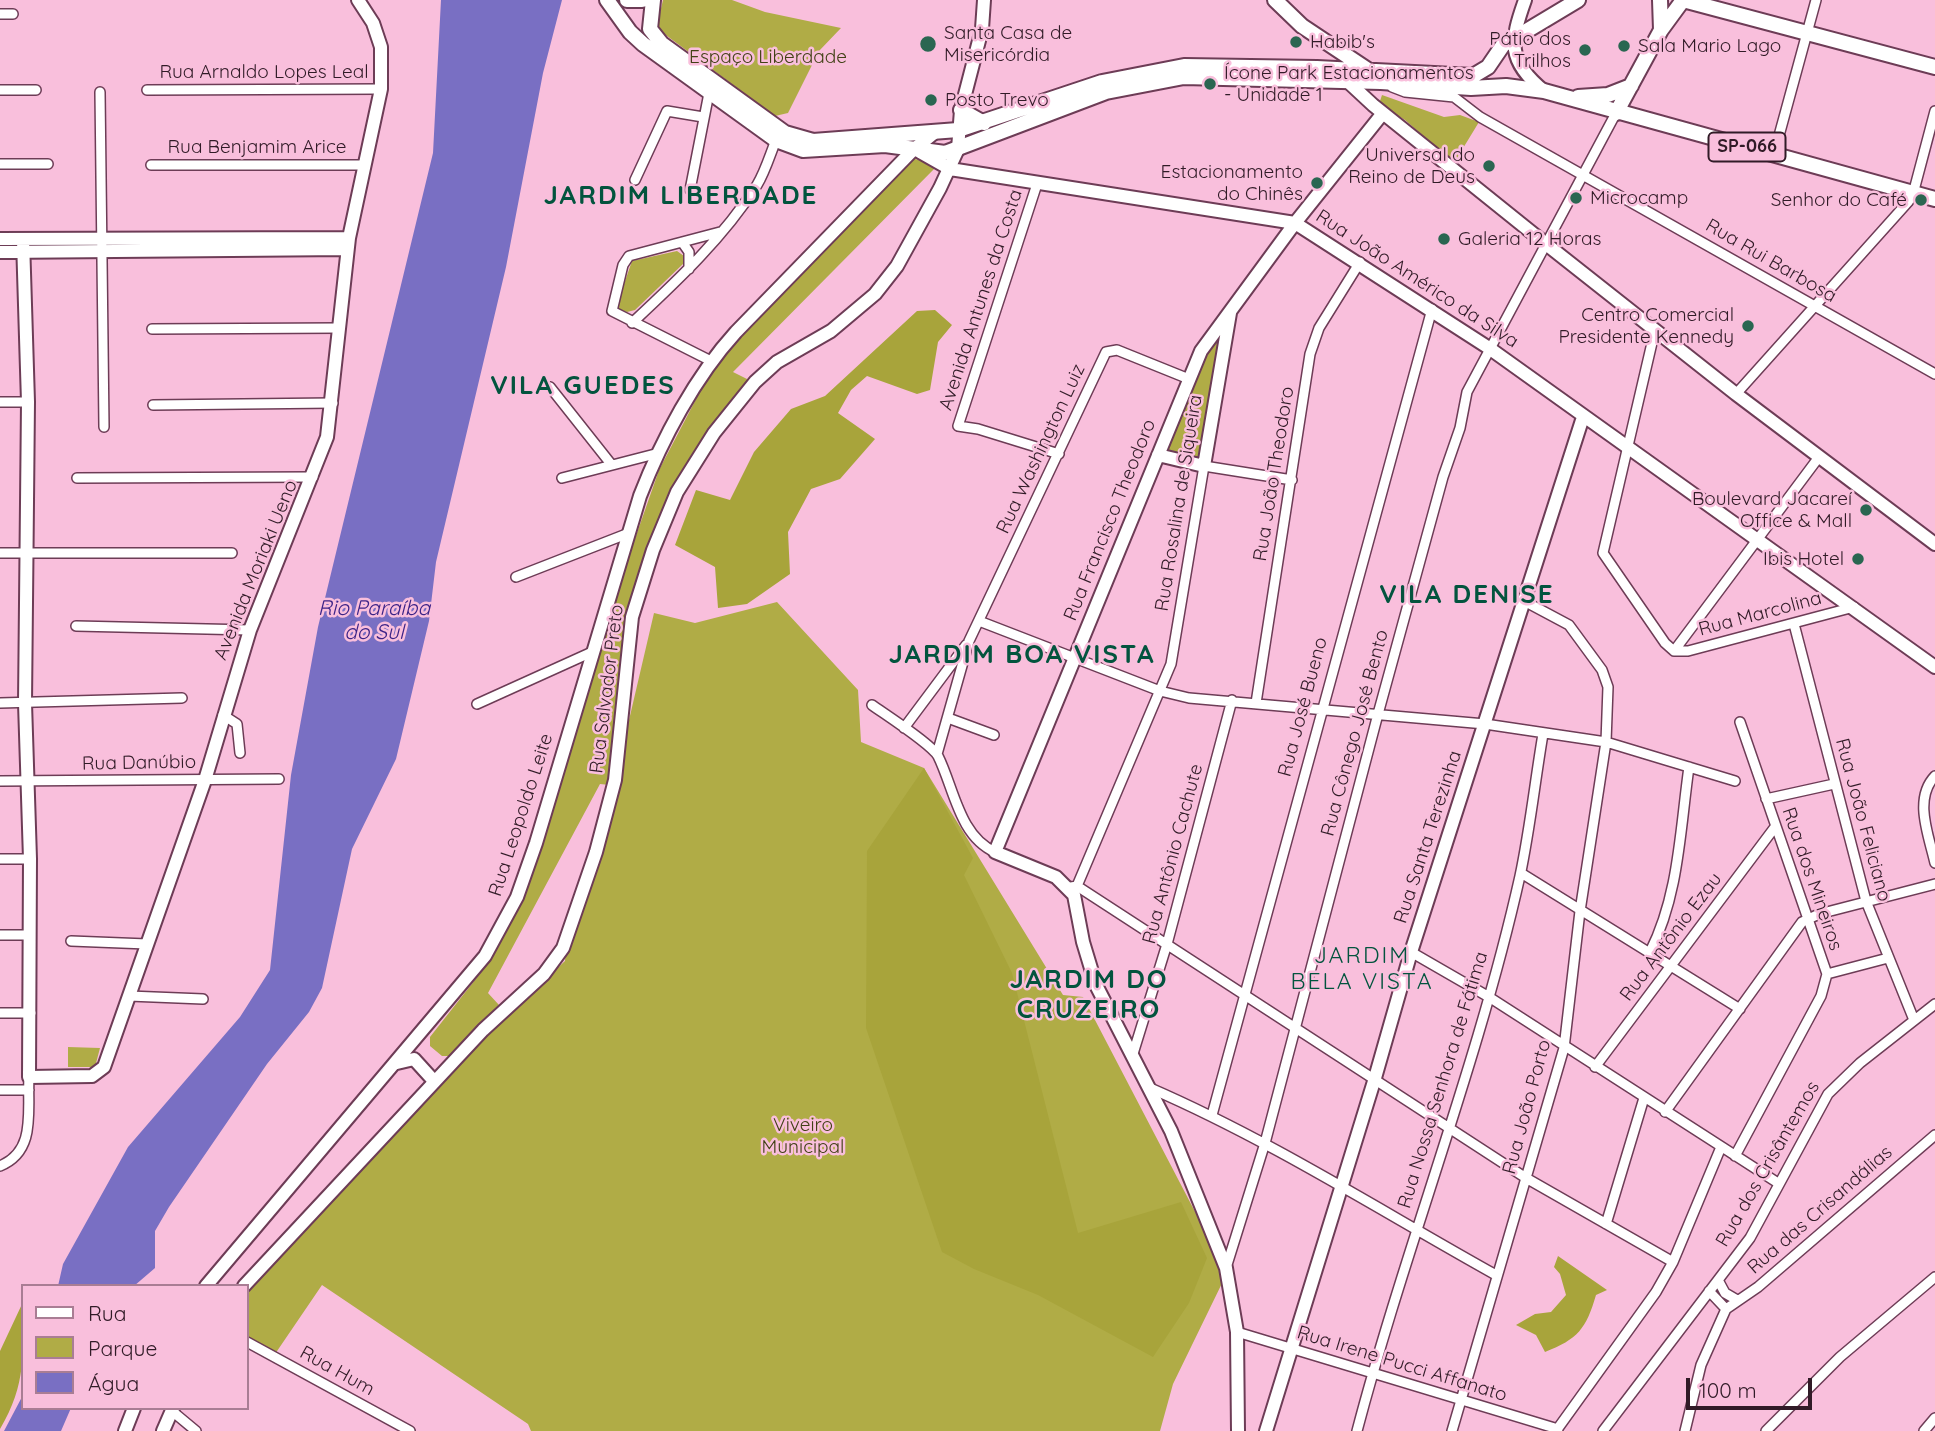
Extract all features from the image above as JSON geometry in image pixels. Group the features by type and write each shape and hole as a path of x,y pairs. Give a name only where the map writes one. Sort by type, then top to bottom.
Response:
{"main road":[{"path":"607,0 630,32 643,44 776,140 803,150 885,145 944,153 1070,104 1139,84 1200,77 1381,82"},
{"path":"626,0 642,0"},
{"path":"653,0 650,29 662,44 766,121 800,140 958,130 984,124 1102,82 1150,71 1217,65 1473,76 1488,66 1503,45 1578,0"},
{"path":"958,149 961,110 982,29 984,0"},
{"path":"1275,0 1302,26 1370,71 1381,82"},
{"path":"1525,0 1513,40 1520,67 1544,91"},
{"path":"1660,0 1661,30"},
{"path":"1616,113 1661,30 1683,0 1935,67"},
{"name":"Avenida Moriaki Ueno","path":"29,1083 97,1074 104,1067 205,779 250,630 327,437 333,403 348,244 381,89 381,47 373,23 360,1"},
{"path":"1302,26 1321,54 1317,68"},
{"path":"1336,69 1382,113 1546,244 1736,394 1935,544"},
{"name":"SP-066","path":"1381,82 1471,88 1506,86 1544,91 1935,199"},
{"path":"1559,95 1608,95 1631,86"},
{"path":"961,110 984,124"},
{"name":"Rua Francisco Theodoro","path":"995,852 1201,351 1382,113"},
{"name":"Rua Leopoldo Leite","path":"411,1051 485,956 517,897 629,533 659,453 713,362 736,332 934,133"},
{"name":"Rua Salvador Preto","path":"246,1284 502,1010 554,963 572,926 617,770 632,617 653,550 688,472 724,420 771,367 822,338 876,294 897,266 950,169 958,149"},
{"name":"Rua João Américo da Silva","path":"916,151 950,169 1296,223 1489,348 1935,667"},
{"path":"0,239 23,246"},
{"path":"0,251 23,246 348,244"},
{"path":"23,246 28,402 25,703 30,859 29,1083"},
{"name":"Rua Rosalina de Siqueira","path":"1204,466 1231,309"},
{"name":"Rua Santa Terezinha","path":"1266,1431 1376,1078 1411,952 1583,417"},
{"path":"1158,455 1204,466"},
{"path":"995,852 1056,877 1073,887 1096,985 1150,1088 1197,1192 1226,1268 1237,1332 1238,1431"},
{"path":"208,1284 396,1063 411,1051 438,1077"},
{"path":"125,1431 133,1410"},
{"path":"163,1431 172,1410"}],"street":[{"path":"1774,154 1816,0"},
{"path":"0,14 13,14"},
{"name":"Rua Rui Barbosa","path":"1381,82 1405,92 1454,97 1480,117 1935,374"},
{"path":"1471,88 1471,97 1480,117"},
{"name":"Rua Arnaldo Lopes Leal","path":"147,90 381,89"},
{"path":"0,90 36,90"},
{"path":"100,92 104,427"},
{"path":"690,190 709,93"},
{"path":"635,180 667,111 703,117"},
{"path":"1736,394 1913,194 1935,111"},
{"name":"Rua Cônego José Bento","path":"1226,1268 1265,1143 1378,714 1443,477 1460,428 1467,392 1616,113"},
{"path":"632,323 688,271 758,184 776,140"},
{"path":"0,164 48,164"},
{"name":"Rua Benjamim Arice","path":"151,164 364,165"},
{"name":"Avenida Antunes da Costa","path":"1037,184 958,426 978,429 1059,454"},
{"path":"713,362 612,311 624,265 629,256 720,232"},
{"path":"682,242 689,252 688,271"},
{"name":"Rua João Theodoro","path":"1256,703 1313,341 1360,262"},
{"name":"Rua José Bueno","path":"1212,1115 1320,709 1432,310"},
{"path":"152,329 339,328"},
{"path":"1655,330 1625,447 1603,554 1665,643 1674,651 1760,540 1819,457"},
{"name":"Rua Washington Luiz","path":"937,754 970,641 1103,356 1110,350 1117,350 1189,379"},
{"path":"550,387 611,464"},
{"path":"0,402 28,402"},
{"path":"153,405 333,403"},
{"path":"562,478 659,453"},
{"path":"1204,466 1292,480"},
{"name":"Rua Rosalina de Siqueira","path":"1073,887 1160,691 1175,648 1204,466"},
{"path":"77,478 313,477"},
{"path":"516,577 629,533"},
{"path":"0,554 232,553"},
{"name":"Rua João Porto","path":"1452,1431 1564,1048 1580,911 1606,742 1609,702 1602,670 1570,625 1524,601"},
{"name":"Rua Marcolina","path":"1674,651 1688,652 1854,607"},
{"path":"979,621 1160,691 1189,698 1485,724 1606,742 1735,781"},
{"name":"Rua João Feliciano","path":"1794,624 1866,901 1913,1020"},
{"path":"76,626 250,630"},
{"name":"Rua Washington Luiz","path":"904,728 970,641"},
{"path":"477,704 592,652"},
{"path":"0,703 182,698"},
{"name":"Rua Antônio Cachute","path":"1132,1057 1167,944 1232,701"},
{"path":"872,705 937,754 971,834 981,846 995,852"},
{"path":"223,715 237,724 240,753"},
{"path":"948,718 994,735"},
{"name":"Rua dos Mineiros","path":"1735,1156 1821,996 1827,974 1740,722"},
{"name":"Rua Nossa Senhora de Fátima","path":"1357,1431 1415,1230 1489,997 1521,873 1543,734"},
{"path":"1650,952 1671,899 1689,767"},
{"path":"1935,776 1926,788 1923,807 1935,863"},
{"name":"Rua Danúbio","path":"0,781 279,779"},
{"path":"1766,799 1834,784"},
{"name":"Rua Antônio Ezau","path":"1595,1067 1775,827"},
{"path":"0,859 30,859"},
{"path":"1521,873 1740,1009"},
{"path":"1665,1112 1794,929 1808,919 1935,884"},
{"path":"1073,887 1376,1078 1526,1178 1673,1262"},
{"path":"0,935 29,935"},
{"path":"71,941 147,944"},
{"path":"1411,952 1489,997 1564,1048 1778,1183"},
{"path":"1827,974 1888,958"},
{"path":"129,996 202,999"},
{"name":"Rua dos Crisântemos","path":"1603,1431 1750,1238 1818,1107 1835,1085 1935,1003"},
{"path":"0,1013 31,1013"},
{"path":"0,1090 29,1083 27,1140 10,1162 0,1166"},
{"path":"1150,1088 1212,1115 1265,1143 1496,1275"},
{"path":"1606,1224 1644,1098"},
{"name":"Rua das Crisandálias","path":"1726,1310 1758,1287 1935,1135"},
{"path":"1557,1430 1656,1292 1673,1262 1721,1147"},
{"path":"1766,1431 1840,1357 1935,1278"},
{"path":"1718,1280 1725,1293 1737,1300"},
{"path":"1685,1431 1701,1365 1726,1310 1709,1291"},
{"name":"Rua Irene Pucci Affanato","path":"1237,1332 1557,1430"},
{"name":"Rua Hum","path":"248,1343 410,1431"},
{"path":"172,1410 196,1431"},
{"path":"1924,1431 1935,1418"}],"green space":[{"name":"Espaço Liberdade","path":"663,0 732,0 765,12 841,28 819,51 788,113 775,116 659,30 657,25"},
{"path":"1382,95 1444,117 1460,115 1479,122 1454,163 1405,120 1379,104"},
{"path":"912,158 937,166 733,372 751,381 650,550 610,785 600,784 488,993 499,1005 452,1056 442,1056 430,1046 430,1037 482,971 505,934 530,876 616,593 659,470 706,380 726,346"},
{"path":"677,251 684,256 683,264 635,310 627,312 619,309 617,304 632,261"},
{"path":"1213,342 1218,343 1198,458 1166,449"},
{"name":"Viveiro Municipal","path":"777,602 858,690 861,742 924,768 1063,995 1083,997 1227,1273 1173,1384 1160,1431 531,1431 528,1424 322,1285 273,1357 248,1343 248,1290 493,1028 565,961 566,941 612,793 654,613 695,623"},
{"path":"68,1047 100,1048 95,1067 68,1067"}],"shaded area":[{"path":"935,310 952,325 938,342 930,390 917,394 867,376 851,390 838,413 875,439 840,479 811,489 788,532 790,574 747,604 718,608 715,567 675,545 696,490 730,500 754,452 791,409 825,396 917,311"},
{"path":"924,768 973,858 964,875 1012,973 1078,1233 1181,1202 1207,1258 1189,1303 1153,1357 1038,1295 974,1269 942,1252 866,1028 867,851"},
{"path":"1558,1256 1607,1290 1596,1295 1584,1325 1573,1337 1545,1352 1536,1335 1516,1325 1535,1314 1551,1312 1566,1295 1560,1274 1554,1267"},
{"path":"21,1306 21,1372 15,1397 0,1429 0,1351"}],"water":[{"name":"Rio Paraíba do Sul","path":"441,0 562,0 543,73 506,267 436,562 429,621 396,759 352,849 322,988 309,1012 267,1064 169,1207 155,1231 155,1268 136,1284 58,1284 63,1264 128,1147 240,1017 270,970 291,775 318,627 433,153"},
{"path":"21,1399 21,1410 70,1410 61,1431 4,1431"}],"place":[{"name":"Habib's","path":"1296,42"},
{"name":"Santa Casa de Misericórdia","path":"928,44"},
{"name":"Sala Mario Lago","path":"1624,46"},
{"name":"Pátio dos Trilhos","path":"1585,50"},
{"name":"Ícone Park Estacionamentos - Unidade 1","path":"1210,84"},
{"name":"Posto Trevo","path":"931,100"},
{"name":"Universal do Reino de Deus","path":"1489,166"},
{"name":"Estacionamento do Chinês","path":"1317,183"},
{"name":"Microcamp","path":"1576,198"},
{"name":"Senhor do Café","path":"1921,200"},
{"name":"Galeria 12 Horas","path":"1444,239"},
{"name":"Centro Comercial Presidente Kennedy","path":"1748,326"},
{"name":"Boulevard Jacareí Office & Mall","path":"1866,510"},
{"name":"Ibis Hotel","path":"1858,559"}],"district":[{"name":"JARDIM LIBERDADE","path":"681,196"},
{"name":"VILA GUEDES","path":"583,386"},
{"name":"VILA DENISE","path":"1467,595"},
{"name":"JARDIM BOA VISTA","path":"1022,655"},
{"name":"JARDIM BELA VISTA","path":"1362,969"},
{"name":"JARDIM DO CRUZEIRO","path":"1089,995"}]}
